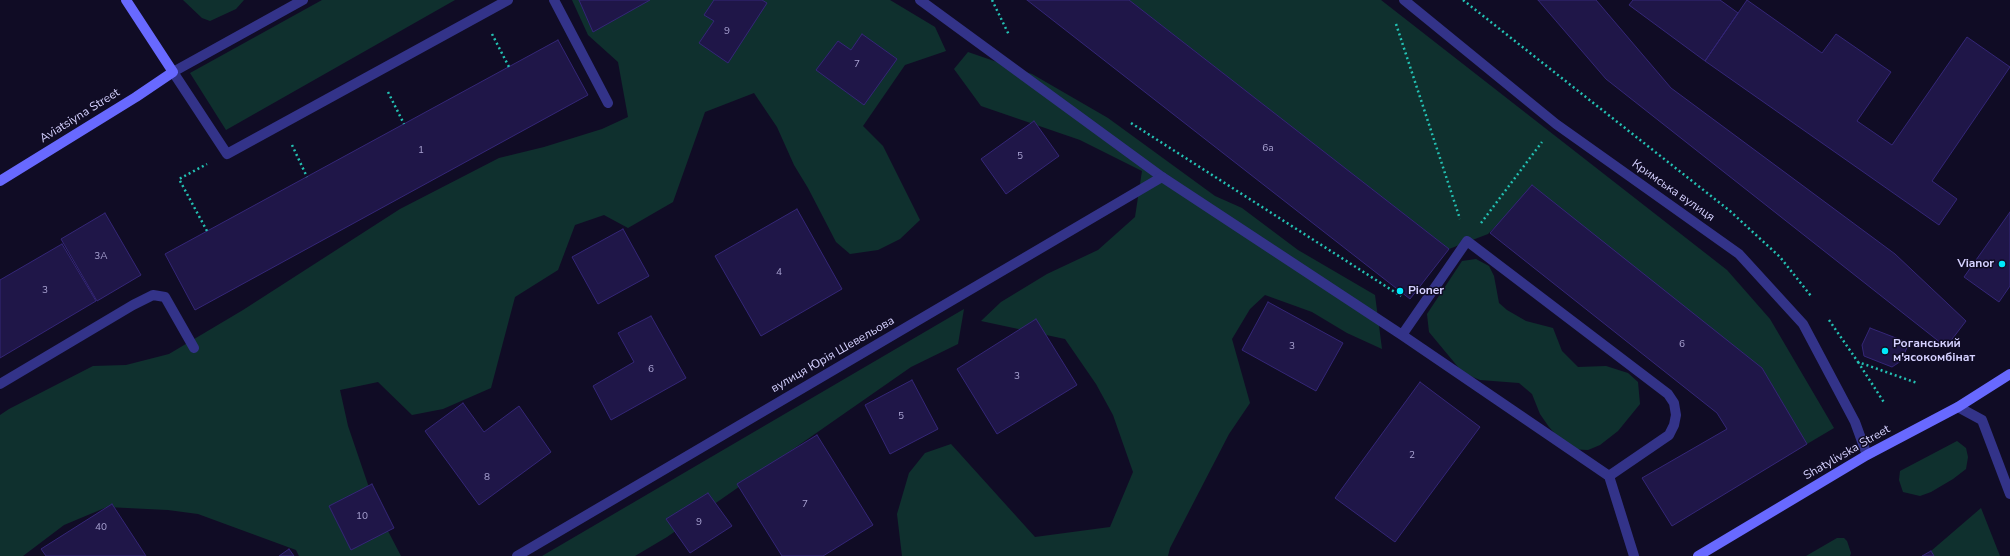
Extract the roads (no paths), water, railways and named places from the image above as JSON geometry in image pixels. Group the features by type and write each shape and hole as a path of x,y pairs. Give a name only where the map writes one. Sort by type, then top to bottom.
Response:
{"street":[{"path":"126,0 227,154 508,0"},
{"path":"173,72 303,0"},
{"path":"554,0 608,104"},
{"path":"920,0 1162,177 1402,335 1609,476 1634,556"},
{"name":"Кримська вулиця","path":"1404,0 1556,124 1739,254 1803,324 1855,422 1867,454"},
{"name":"Aviatsiyna Street","path":"0,181 136,97 173,72"},
{"name":"вулиця Юрія Шевельова","path":"517,556 1162,177"},
{"path":"1402,335 1467,241 1668,394 1674,403 1676,415 1674,425 1668,435 1609,476"},
{"path":"0,384 133,305 153,295 165,297 194,348"},
{"name":"Shatylivska Street","path":"1698,556 1867,454 1958,407 2010,374"},
{"path":"1958,407 1982,420 2010,494"}],"place":[{"name":"Vianor","path":"2002,264"},
{"name":"Pioner","path":"1400,291"},
{"name":"Роганський м'ясокомбінат","path":"1885,351"}]}
